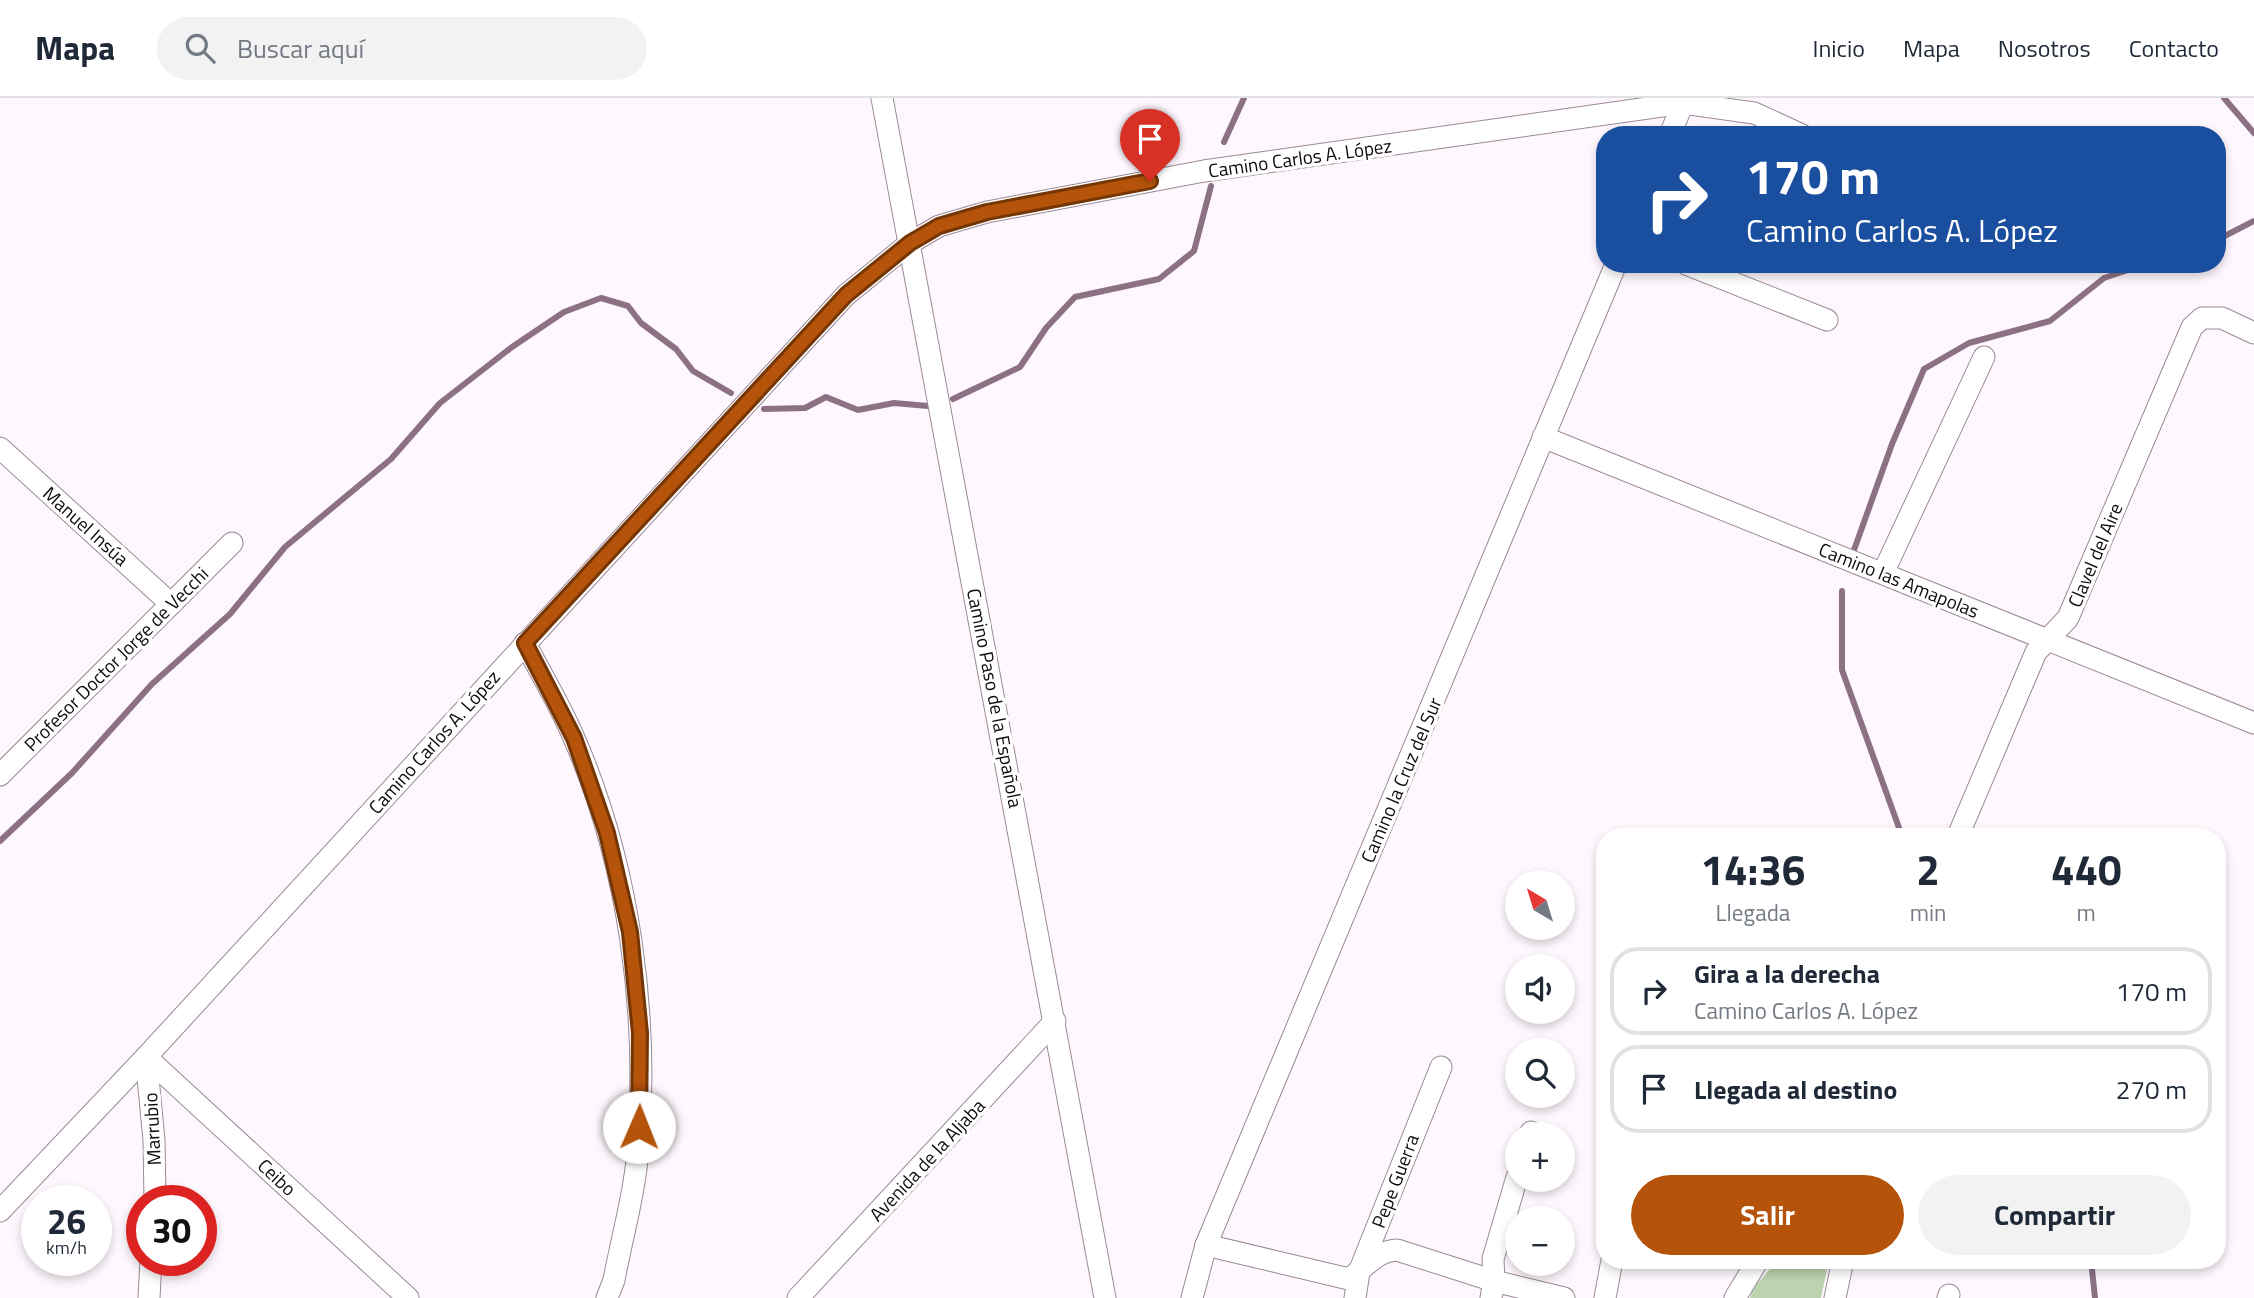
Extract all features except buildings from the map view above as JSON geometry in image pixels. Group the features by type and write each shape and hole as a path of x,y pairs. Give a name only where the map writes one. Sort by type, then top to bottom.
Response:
{"street":[{"name":"Camino Paso de la Española","path":"882,98 1105,1298"},
{"name":"Camino Carlos A. López","path":"0,1211 146,1057 846,295 910,243 939,226 987,212 1204,171 1684,101 1754,113 1782,126"},
{"path":"1674,126 1684,101"},
{"name":"Camino la Cruz del Sur","path":"1192,1298 1206,1245 1612,273"},
{"path":"1709,273 1828,320"},
{"name":"Clavel del Aire","path":"1961,828 2036,652 2068,618 2192,327 2202,318 2222,318 2254,333"},
{"path":"1883,573 1984,357"},
{"name":"Camino las Amapolas","path":"1543,437 2254,723"},
{"name":"Manuel Insúa","path":"0,448 171,604"},
{"name":"Profesor Doctor Jorge de Vecchi","path":"0,775 232,543"},
{"path":"525,643 574,738 607,833 630,932 640,1033 638,1150 614,1280 607,1298"},
{"name":"Avenida de la Aljaba","path":"798,1298 1055,1021"},
{"name":"Marrubio","path":"146,1057 154,1140 155,1185"},
{"name":"Ceibo","path":"146,1057 408,1298"},
{"name":"Pepe Guerra","path":"1355,1298 1359,1272 1441,1067"},
{"path":"1493,1289 1493,1259 1513,1192"},
{"path":"1206,1245 1349,1279 1375,1256 1397,1250 1493,1289 1564,1298"},
{"path":"1605,1298 1610,1269"},
{"path":"1735,1298 1753,1269"},
{"path":"1835,1298 1841,1269"},
{"path":"149,1298 150,1276"}],"green space":[{"path":"1770,1269 1827,1269 1821,1298 1750,1298 1753,1288"}],"waterway":[{"path":"1224,142 1244,98"},
{"path":"2224,98 2254,133"},
{"path":"953,399 1020,367 1046,328 1075,297 1159,279 1194,251 1211,186"},
{"path":"2226,235 2254,221"},
{"path":"1854,550 1892,444 1924,369 1969,343 2050,321 2104,278 2119,273"},
{"path":"0,841 72,773 152,684 230,614 285,547 391,459 440,403 512,347 564,312 601,298 628,306 641,323 676,349 693,371 731,393"},
{"path":"764,409 805,408 826,397 858,410 894,403 928,406"},
{"path":"1842,591 1842,670 1899,828"},
{"path":"2092,1269 2095,1298"}],"route":[{"path":"639,1127 640,1033 630,932 607,833 574,738 525,643 846,295 910,243 939,226 987,212 1150,181"}]}
